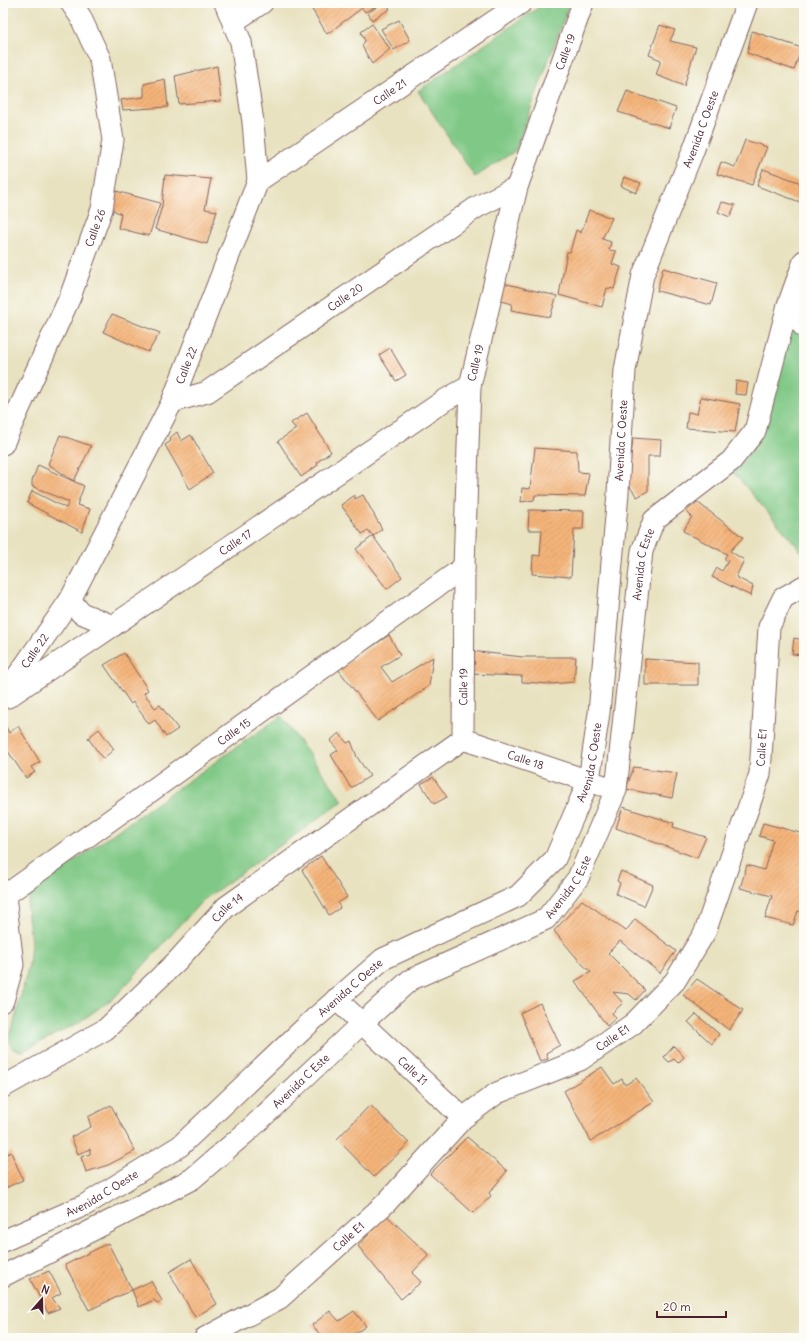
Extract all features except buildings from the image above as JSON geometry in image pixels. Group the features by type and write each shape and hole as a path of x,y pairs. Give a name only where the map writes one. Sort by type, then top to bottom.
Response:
{"street":[{"name":"Calle 26","path":"3,444 70,297 102,209 113,140 100,58 80,16 71,3"},
{"name":"Calle 22","path":"3,697 70,600 172,402 258,181 253,122 242,42 225,3"},
{"path":"233,22 262,3"},
{"name":"Calle 21","path":"258,181 521,3"},
{"name":"Calle 19","path":"463,739 464,567 470,386 517,187 583,3"},
{"name":"Avenida C Oeste","path":"3,1241 85,1205 180,1146 336,999 383,959 518,896 555,859 589,780 599,713 618,501 625,370 644,275 694,151 747,3"},
{"name":"Calle 20","path":"172,402 207,392 477,207 517,187"},
{"name":"Avenida C Este","path":"3,1276 192,1179 250,1129 410,980 546,919 578,878 616,790 642,551 654,520 731,461 755,431 788,304 804,261"},
{"path":"788,304 804,326"},
{"name":"Calle 17","path":"3,701 445,400 470,386"},
{"name":"Calle 15","path":"4,894 464,567"},
{"name":"Calle E1","path":"205,1338 280,1298 386,1203 463,1118 497,1093 580,1060 633,1024 675,981 705,932 760,774 769,627 783,598 804,586"},
{"path":"70,600 81,613 113,626"},
{"name":"Calle 18","path":"463,739 616,790"},
{"name":"Calle 14","path":"3,1087 106,1029 177,961 226,907 463,739"},
{"path":"3,1001 13,965 4,894"},
{"name":"Calle I1","path":"336,999 463,1118"}],"green space":[{"path":"545,3 565,3 568,8 515,151 475,177 418,91"},
{"path":"787,322 804,332 804,551 802,552 734,473 756,444"},
{"path":"281,716 343,801 202,901 116,996 78,1023 23,1051 14,1050 10,1044 10,1036 29,964 31,943 27,908 30,892"}]}
